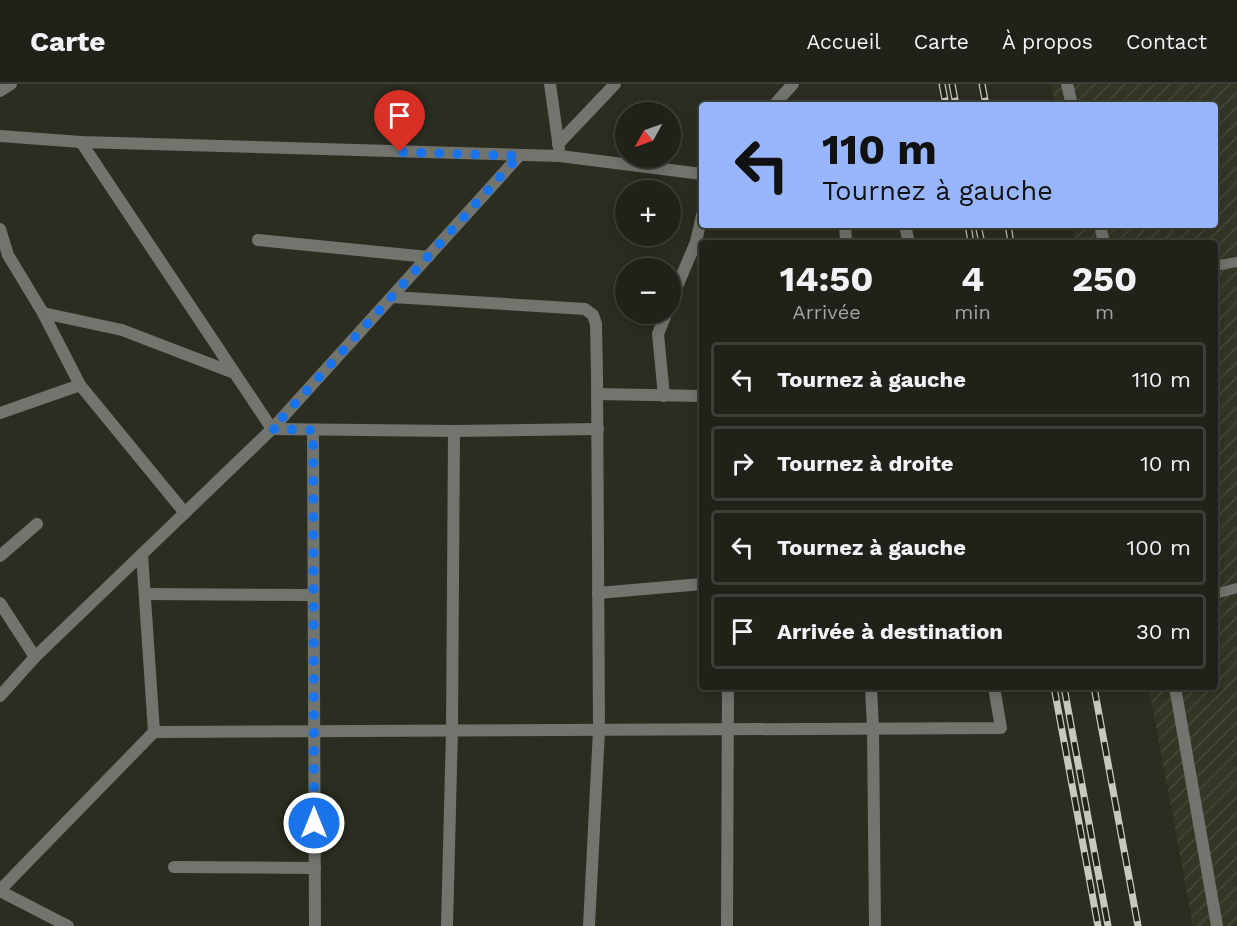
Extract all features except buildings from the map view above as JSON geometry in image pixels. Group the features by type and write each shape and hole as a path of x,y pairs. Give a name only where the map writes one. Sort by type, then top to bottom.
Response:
{"street":[{"path":"0,91 11,84"},
{"path":"550,84 559,150"},
{"path":"559,150 615,84"},
{"path":"777,102 793,84"},
{"path":"1067,84 1071,102"},
{"path":"0,136 81,142 519,156 559,150 699,173"},
{"path":"81,142 272,429"},
{"path":"0,696 35,657 272,429 519,156"},
{"path":"681,277 696,242 699,228"},
{"path":"0,229 4,257 43,313 80,385 185,513"},
{"path":"258,240 428,257"},
{"path":"392,297 585,309 593,315 596,324 599,729 589,926"},
{"path":"43,313 122,330 234,373"},
{"path":"662,324 658,334 664,396"},
{"path":"0,412 80,385"},
{"path":"597,394 699,396"},
{"path":"272,429 454,431 598,429"},
{"path":"313,430 315,926"},
{"path":"447,926 452,730 454,431"},
{"path":"0,556 37,524"},
{"path":"142,554 154,732"},
{"path":"598,593 699,584"},
{"path":"145,594 313,594"},
{"path":"0,603 35,657"},
{"path":"727,926 728,690"},
{"path":"871,690 875,926"},
{"path":"68,926 0,891 154,732 1002,728 995,690"},
{"path":"1176,690 1218,926"},
{"path":"174,867 315,868"}],"lane":[{"path":"1218,265 1237,262"},
{"path":"1218,593 1237,588"}],"shaded area":[{"path":"1051,84 1237,84 1237,926 1193,926 1149,690 1218,690 1218,240 1074,240 1072,228 1218,228 1218,102 1054,102"}],"railway":[{"path":"942,84 945,102"},
{"path":"952,84 955,102"},
{"path":"982,84 985,102"},
{"path":"968,228 970,240"},
{"path":"979,228 981,240"},
{"path":"1008,228 1010,240"},
{"path":"1055,690 1098,926"},
{"path":"1065,690 1108,926"},
{"path":"1095,690 1138,926"}],"route":[{"path":"314,823 313,430 272,429 519,156 400,152"}]}
